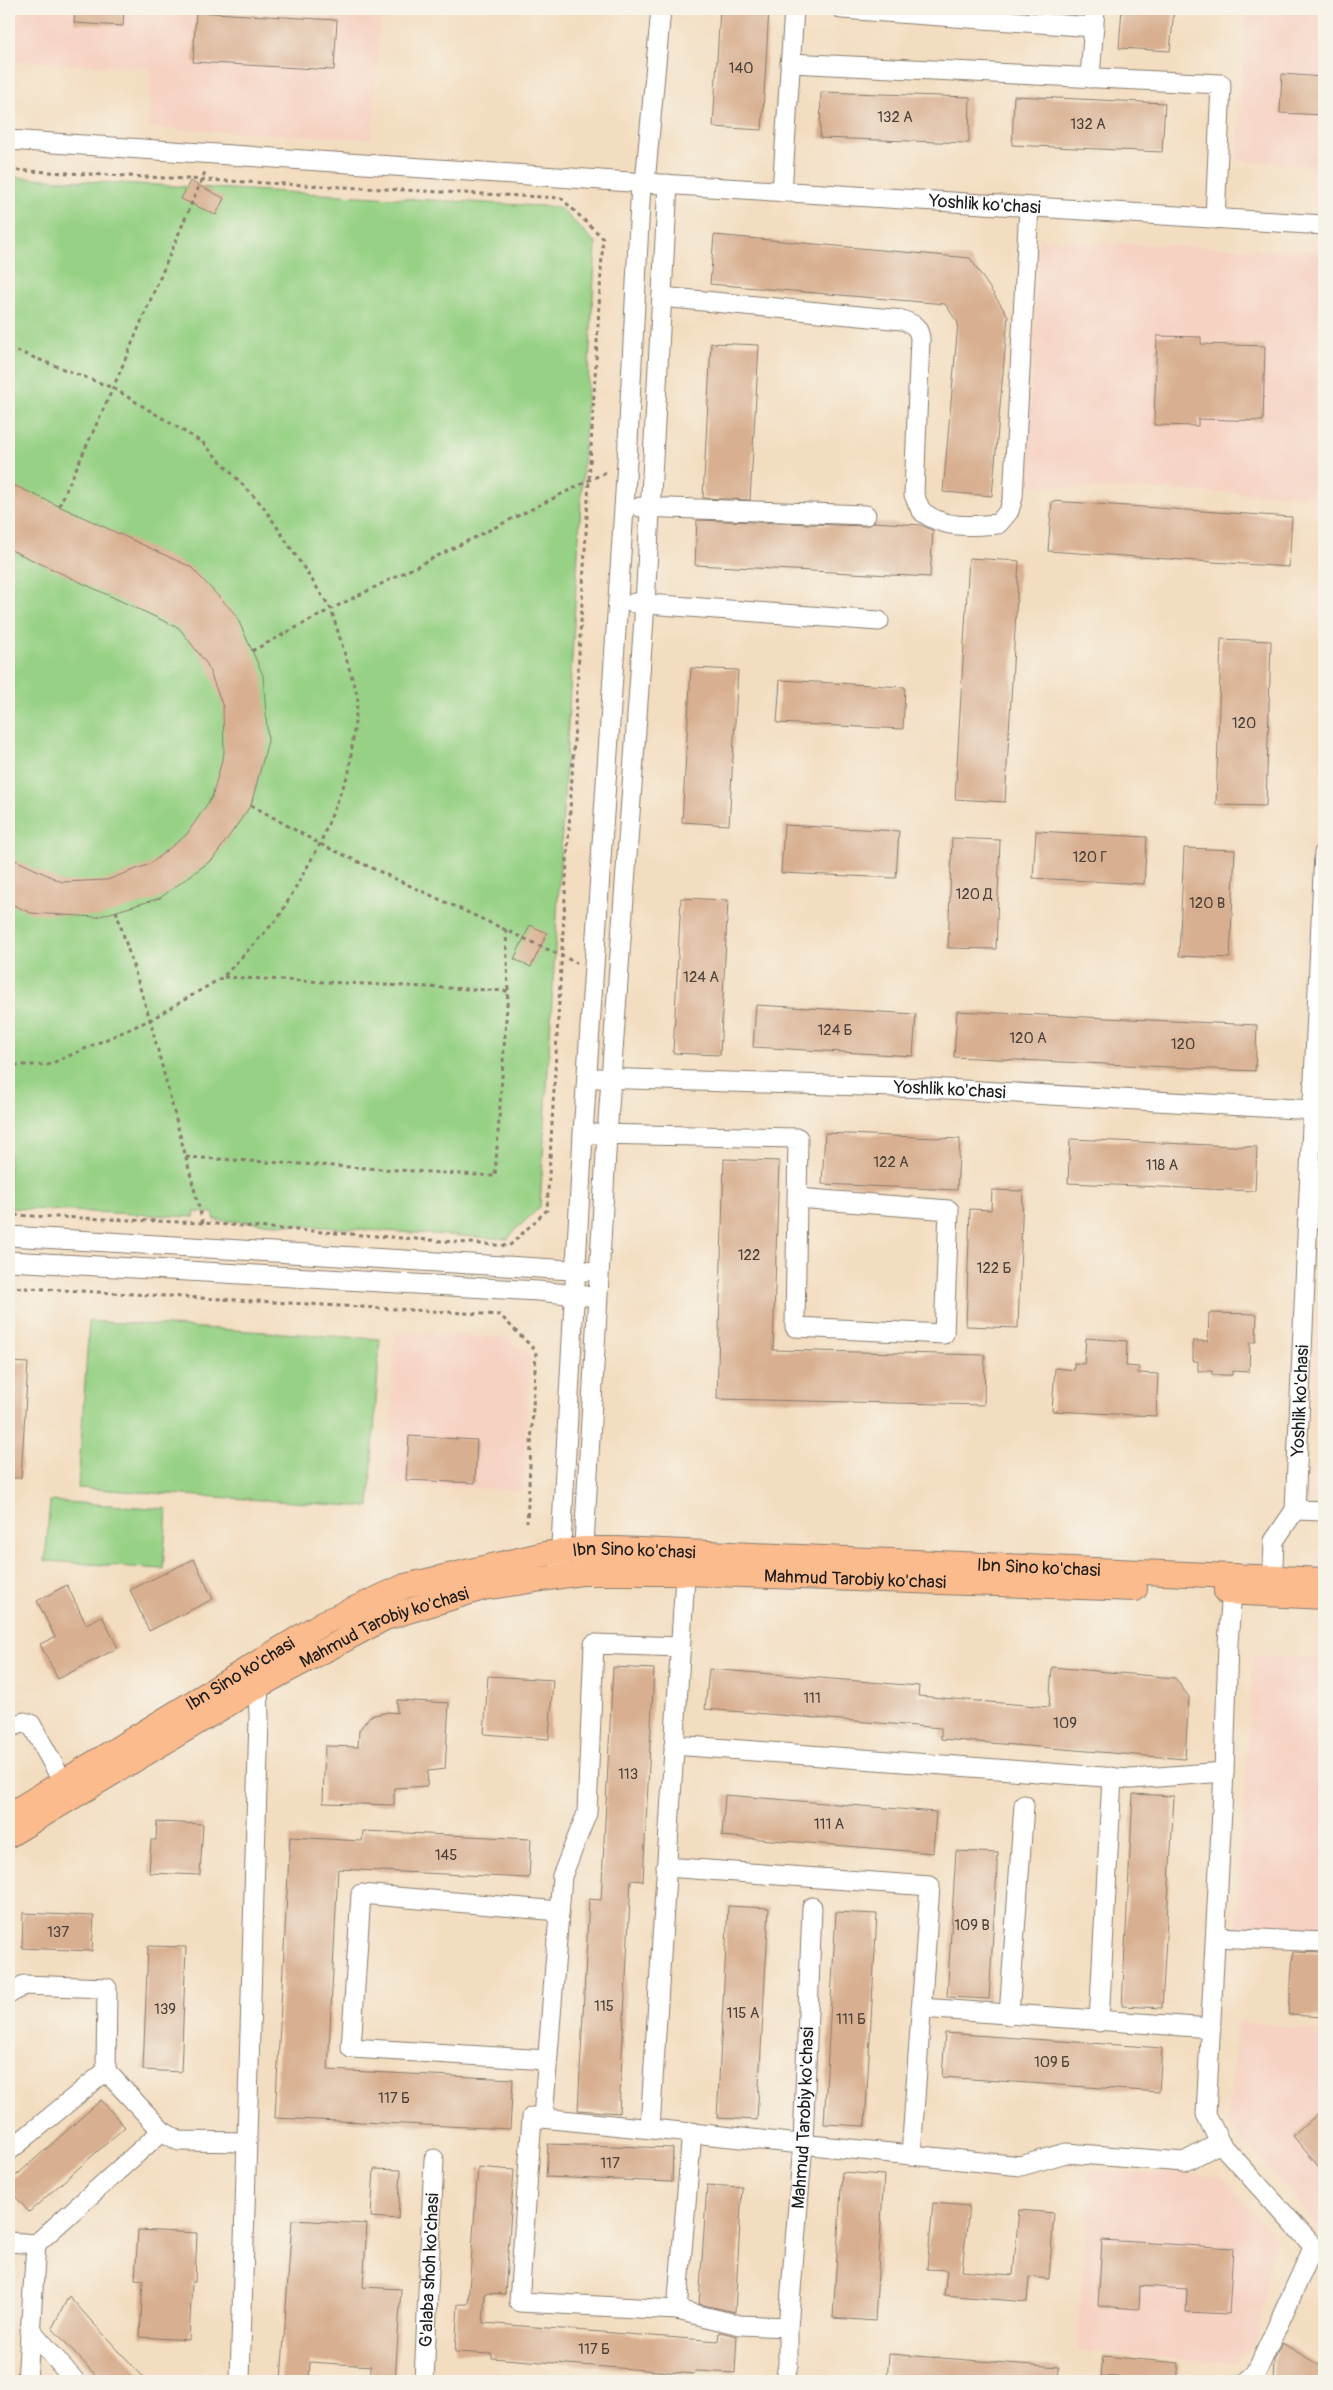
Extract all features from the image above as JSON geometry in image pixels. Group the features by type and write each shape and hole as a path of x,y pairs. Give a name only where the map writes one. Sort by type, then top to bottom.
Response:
{"main road":[{"name":"Ibn Sino ko'chasi","path":"9,1815 63,1782 253,1677 323,1623 406,1586 572,1550 685,1562"},
{"name":"Mahmud Tarobiy ko'chasi","path":"9,1835 253,1677 385,1618 482,1588 571,1574 685,1562 1272,1586 1324,1597"},
{"path":"1272,1586 1324,1580"}],"street":[{"path":"571,1574 575,1270 643,183 661,9"},
{"path":"782,192 794,9"},
{"path":"842,9 1094,18 1090,78"},
{"path":"790,63 1221,84 1215,219"},
{"name":"Yoshlik ko'chasi","path":"9,140 782,192 1324,225"},
{"path":"572,1550 597,1298 610,1078 645,604 668,184"},
{"path":"662,298 902,320 913,323 918,328 920,338 914,495 922,512 943,523 970,526 998,524 1009,511 1013,497 1029,207"},
{"path":"624,506 866,515"},
{"path":"618,602 879,621"},
{"name":"Yoshlik ko'chasi","path":"1295,1510 1313,1110 1319,1068 1324,854"},
{"name":"Yoshlik ko'chasi","path":"587,1078 929,1088 1313,1110"},
{"path":"583,1134 798,1138 797,1198 796,1327 944,1334 950,1210 797,1198"},
{"path":"9,1236 598,1272"},
{"path":"204,1273 205,1248"},
{"path":"9,1261 574,1295 597,1298"},
{"path":"1272,1586 1274,1541 1295,1510 1324,1511"},
{"path":"650,2128 685,1562"},
{"path":"1233,1585 1228,1643 1224,1772 1206,2114 1220,2143 1319,2252 1253,2379"},
{"path":"680,1646 594,1644 587,1813 562,1876 547,2060 538,2117 519,2302 677,2310 740,2325 788,2327"},
{"path":"240,2381 259,1718 253,1677"},
{"path":"9,1728 24,1722 31,1724 63,1782"},
{"path":"674,1745 1131,1779 1224,1772"},
{"path":"1099,2022 1112,1778"},
{"path":"1009,2015 1024,1805"},
{"path":"666,1867 930,1886 911,2155"},
{"path":"547,2060 351,2048 361,1894 559,1911"},
{"name":"Mahmud Tarobiy ko'chasi","path":"785,2381 788,2365 788,2327 802,2144 812,1907"},
{"path":"1216,1937 1324,1942"},
{"path":"9,1994 24,1985 107,1988 106,2071 162,2131 179,2141 247,2142"},
{"path":"922,2008 1099,2022 1211,2028"},
{"path":"9,2151 106,2071"},
{"path":"538,2117 1021,2166 1066,2153 1184,2162 1220,2143"},
{"path":"27,2381 36,2244 162,2131"},
{"path":"677,2310 692,2132"},
{"name":"G'alaba shoh ko'chasi","path":"424,2381 434,2159"},
{"path":"9,2242 36,2244"},
{"path":"30,2329 75,2381"}],"path":[{"path":"59,506 113,388 214,153"},
{"path":"9,170 561,198 603,238 547,1210 509,1246 203,1223 9,1215"},
{"path":"9,348 113,388 203,443 263,506 331,609 358,697 348,772 320,844 279,917 223,977 150,1020 48,1065 9,1065"},
{"path":"252,650 627,462"},
{"path":"251,805 320,844 594,971"},
{"path":"116,911 150,1020 203,1223"},
{"path":"186,1157 495,1176 508,991 506,929"},
{"path":"223,977 508,991"},
{"path":"9,1286 500,1315 536,1352 527,1522"}],"shaded area":[{"path":"9,9 381,9 372,139 149,128 151,68 9,61"},
{"path":"1245,9 1324,9 1324,166 1237,161"},
{"path":"1039,240 1321,252 1311,495 1026,486"},
{"path":"394,1332 506,1338 531,1356 523,1490 389,1485"},
{"path":"1253,1655 1324,1659 1324,1933 1237,1927"},
{"path":"1237,2021 1324,2032 1324,2232 1228,2123"},
{"path":"1090,2170 1221,2176 1274,2237 1258,2341 1235,2363 1077,2351"}],"green space":[{"path":"9,177 559,207 596,243 540,1207 508,1239 215,1220 213,1213 195,1212 194,1217 9,1208"},
{"path":"89,1321 380,1339 369,1507 78,1488"},
{"path":"50,1501 167,1509 163,1569 45,1561"}],"building":[{"path":"75,9 124,9 123,26 74,23"},
{"path":"720,9 769,9 762,130 713,127"},
{"path":"1122,9 1174,9 1170,51 1119,48"},
{"path":"196,12 337,20 334,70 193,62"},
{"path":"1282,74 1324,77 1324,115 1280,113"},
{"path":"821,92 970,97 969,143 820,138"},
{"path":"1014,96 1165,103 1162,152 1012,145"},
{"path":"190,181 224,198 216,215 181,199"},
{"path":"714,235 970,258 1008,316 992,496 943,492 958,323 945,304 710,284"},
{"path":"1157,336 1201,337 1201,344 1265,346 1263,421 1198,419 1198,426 1154,425"},
{"path":"711,343 759,345 750,500 703,498"},
{"path":"9,483 191,567 236,615 263,675 268,741 251,805 213,859 160,898 97,917 31,913 9,903 9,857 62,882 107,880 150,864 186,835 212,797 224,753 223,707 207,664 179,628 9,549"},
{"path":"1052,501 1292,517 1289,567 1048,551"},
{"path":"697,520 866,526 874,522 921,525 933,531 930,577 695,565"},
{"path":"969,558 1019,561 1005,802 955,799"},
{"path":"1221,639 1271,641 1266,806 1216,805"},
{"path":"691,668 738,670 729,825 682,822"},
{"path":"780,680 905,687 903,729 777,723"},
{"path":"784,825 899,831 896,878 781,873"},
{"path":"1036,831 1147,837 1144,884 1033,878"},
{"path":"952,838 1000,840 996,949 948,948"},
{"path":"1184,848 1235,850 1230,958 1179,956"},
{"path":"681,898 728,900 720,1055 673,1053"},
{"path":"530,925 547,933 531,967 514,959"},
{"path":"756,1005 916,1014 913,1056 753,1047"},
{"path":"957,1011 1257,1025 1255,1071 954,1057"},
{"path":"825,1133 960,1139 957,1190 822,1184"},
{"path":"1070,1139 1257,1147 1255,1191 1068,1183"},
{"path":"724,1159 779,1161 773,1350 985,1355 984,1405 717,1399"},
{"path":"992,1190 1023,1191 1018,1328 966,1326 970,1209 991,1210"},
{"path":"1209,1313 1257,1314 1256,1342 1250,1342 1249,1372 1232,1371 1232,1375 1212,1375 1212,1371 1198,1371 1198,1361 1193,1361 1193,1341 1208,1341"},
{"path":"1086,1338 1127,1341 1126,1366 1139,1367 1138,1373 1158,1374 1156,1416 1052,1411 1055,1368 1074,1370 1074,1363 1084,1364"},
{"path":"9,1362 28,1363 21,1478 9,1478"},
{"path":"409,1436 477,1440 475,1483 406,1480"},
{"path":"194,1559 213,1599 149,1631 130,1590"},
{"path":"67,1585 86,1624 102,1616 118,1648 58,1679 40,1644 55,1637 37,1601"},
{"path":"613,1667 654,1669 643,1881 631,1880 619,2113 578,2110 589,1899 601,1900"},
{"path":"1052,1667 1175,1678 1189,1697 1185,1759 941,1739 941,1728 705,1709 709,1669 919,1686 918,1696 1049,1707"},
{"path":"488,1676 553,1680 549,1739 484,1734"},
{"path":"397,1700 449,1703 445,1769 428,1771 427,1786 394,1788 394,1805 323,1803 325,1746 358,1747 359,1730 370,1716 389,1712 397,1713"},
{"path":"1133,1794 1174,1796 1162,2008 1122,2006"},
{"path":"725,1795 936,1812 933,1853 722,1836"},
{"path":"157,1822 203,1824 200,1875 149,1873 151,1840 156,1840"},
{"path":"363,1831 531,1839 529,1878 338,1869 328,2070 513,2079 510,2129 275,2118 290,1837 362,1841"},
{"path":"956,1851 998,1853 989,1999 947,1997"},
{"path":"728,1906 769,1908 757,2120 717,2118"},
{"path":"836,1912 877,1914 865,2126 824,2124"},
{"path":"23,1913 94,1916 92,1951 22,1948"},
{"path":"148,1946 186,1947 181,2072 143,2070"},
{"path":"1293,1952 1324,1953 1324,2017 1289,2015"},
{"path":"945,2033 1162,2048 1159,2092 942,2077"},
{"path":"101,2100 125,2127 29,2212 9,2189 9,2182"},
{"path":"1324,2108 1324,2173 1293,2136"},
{"path":"548,2144 673,2148 672,2182 546,2177"},
{"path":"478,2167 514,2170 505,2294 485,2293 483,2323 718,2341 719,2332 737,2336 735,2373 695,2371 694,2374 492,2358 492,2354 455,2352 458,2304 468,2304"},
{"path":"374,2169 401,2170 398,2219 371,2217"},
{"path":"842,2172 884,2175 875,2321 833,2318"},
{"path":"707,2185 742,2187 735,2312 699,2304"},
{"path":"933,2203 969,2206 962,2271 998,2274 1013,2275 1019,2210 1054,2213 1049,2279 1029,2277 1027,2302 944,2295 947,2270 927,2269"},
{"path":"292,2220 367,2224 363,2287 401,2289 395,2381 370,2381 371,2366 310,2362 309,2381 281,2381"},
{"path":"138,2230 197,2233 195,2282 192,2282 189,2340 140,2337 143,2280 135,2279"},
{"path":"1102,2240 1233,2248 1229,2314 1186,2312 1187,2289 1140,2286 1139,2309 1098,2306"},
{"path":"69,2296 147,2381 101,2381 52,2328"},
{"path":"1282,2343 1324,2368 1324,2381 1273,2381 1274,2360"},
{"path":"889,2354 1059,2367 1058,2381 887,2381"},
{"path":"1103,2356 1179,2363 1177,2381 1101,2376"}]}
